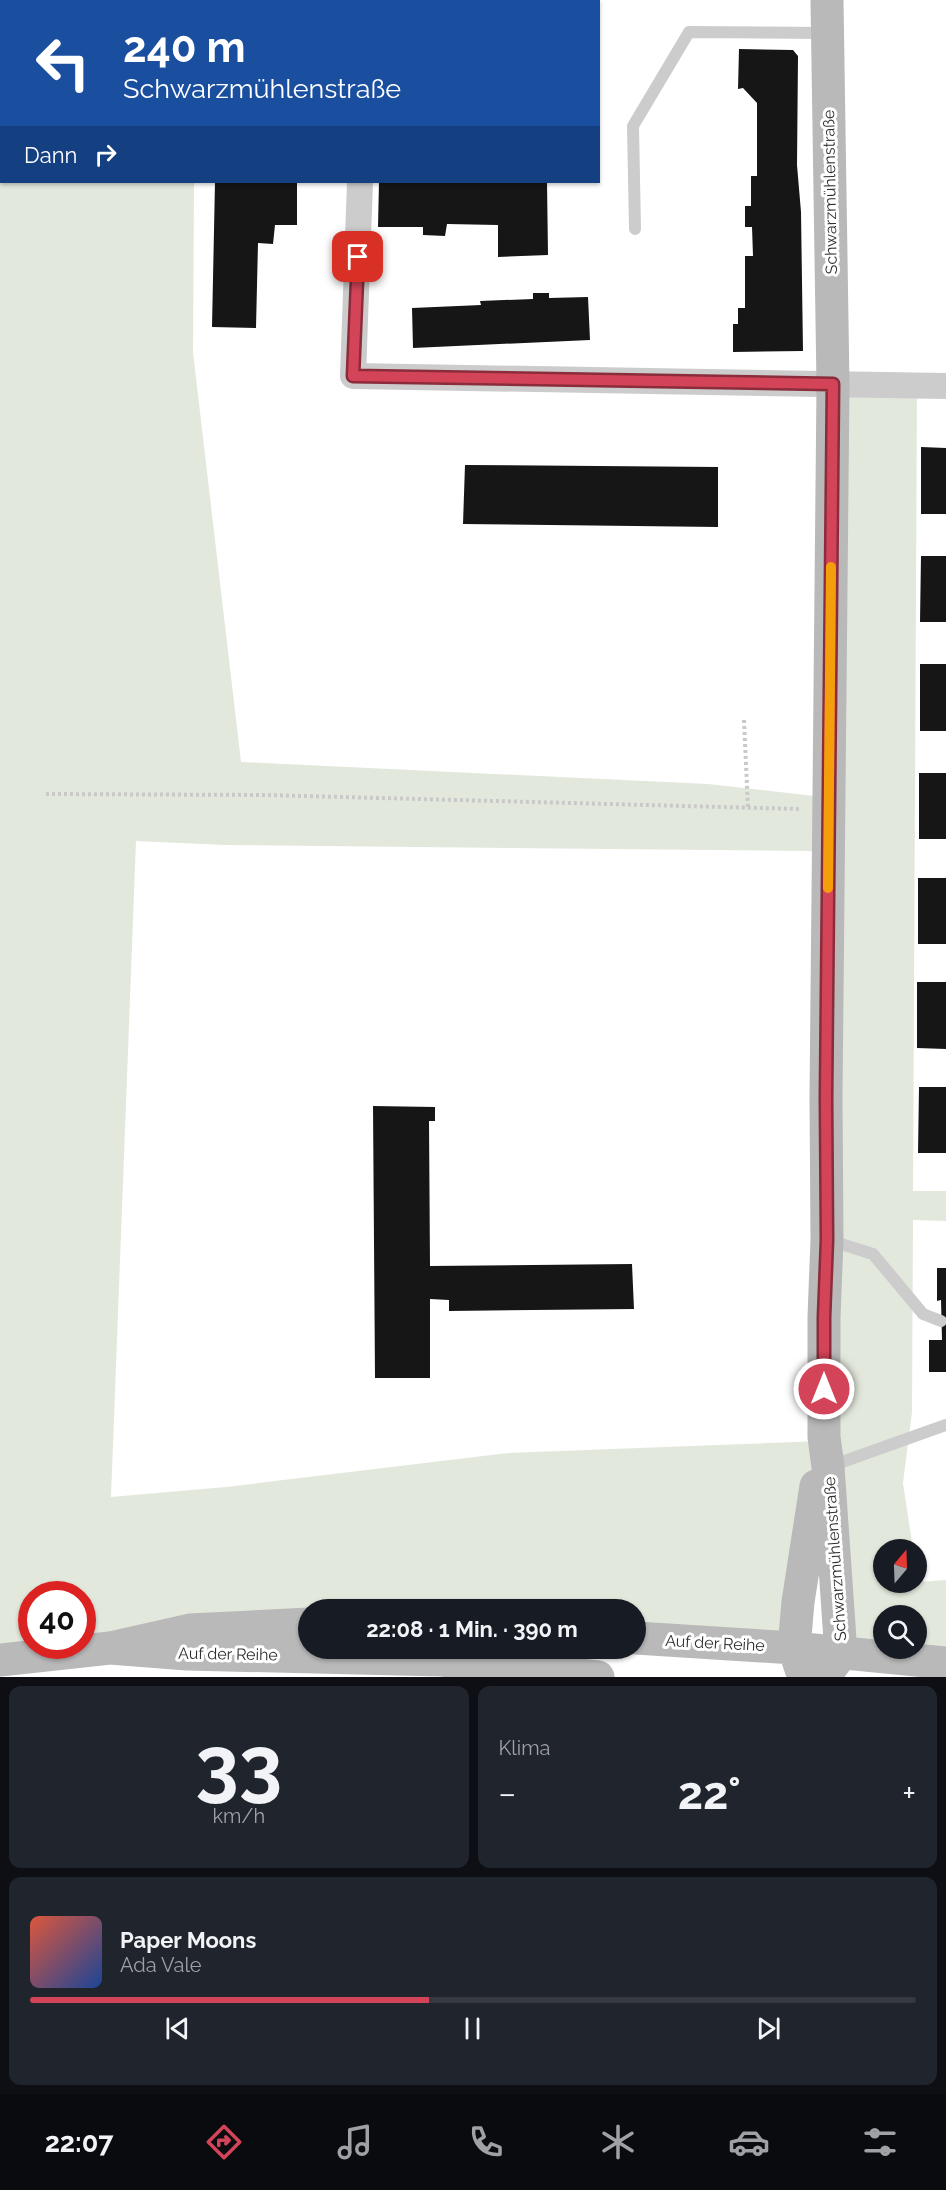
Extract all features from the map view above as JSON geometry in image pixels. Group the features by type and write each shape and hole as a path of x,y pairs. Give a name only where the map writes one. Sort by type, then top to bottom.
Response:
{"street":[{"name":"Schwarzmühlenstraße","path":"827,0 833,384 826,1098 827,1240 824,1317 832,1665"},
{"path":"360,183 353,376 946,386"},
{"name":"Schwarzmühlenstraße","path":"799,1662 798,1602 826,1452"},
{"name":"Auf der Reihe","path":"0,1660 110,1648 190,1629 298,1624"},
{"name":"Auf der Reihe","path":"646,1639 832,1665 946,1663"},
{"name":"Auf der Reihe","path":"110,1648 187,1654 441,1660 538,1666 598,1677"}],"lane":[{"path":"635,229 633,126 689,32 827,33"},
{"path":"827,1240 873,1254 923,1314 941,1321"},
{"path":"826,1452 919,1434 946,1425"}],"path":[{"path":"744,720 748,807"},
{"path":"46,794 266,795 829,810"}],"shaded area":[{"path":"0,183 194,183 193,352 241,762 708,784 815,796 813,851 224,845 136,841 111,1497 226,1487 508,1453 820,1441 791,1644 646,1635 646,1599 298,1599 298,1612 96,1642 96,1581 18,1581 18,1650 0,1655"},
{"path":"838,391 917,391 913,1191 946,1191 946,1221 913,1220 912,1412 903,1483 911,1539 873,1539 873,1593 927,1593 927,1581 946,1580 946,1657 927,1655 927,1605 873,1605 873,1651 846,1649 834,1471"}],"building":[{"path":"739,49 793,50 798,56 797,165 801,212 803,351 733,352 733,324 738,324 738,308 745,308 745,256 753,256 752,227 745,227 745,206 751,206 751,176 757,176 757,103 743,88 738,89"},
{"path":"215,183 297,183 297,225 275,225 273,244 258,243 256,328 212,327"},
{"path":"379,183 547,183 548,255 498,257 498,225 447,224 445,236 423,235 423,227 378,227"},
{"path":"533,293 549,293 549,298 588,297 590,340 413,348 412,308 481,305 480,301 533,299"},
{"path":"921,447 946,448 946,514 921,514"},
{"path":"465,465 718,467 718,527 463,524"},
{"path":"921,556 946,556 946,622 920,622"},
{"path":"920,664 946,664 946,731 920,731"},
{"path":"919,773 946,773 946,839 919,839"},
{"path":"918,878 946,878 946,944 918,944"},
{"path":"917,982 946,982 946,1049 917,1048"},
{"path":"919,1087 946,1087 946,1153 918,1153"},
{"path":"373,1106 435,1107 435,1121 429,1121 430,1266 632,1264 634,1309 449,1311 449,1300 430,1299 430,1378 375,1378"},
{"path":"937,1268 946,1268 946,1372 929,1372 929,1340 942,1340 941,1300 937,1301"}],"slow traffic":[{"path":"828,888 831,567"}],"route":[{"path":"358,257 353,376 833,384 824,1389"}]}
